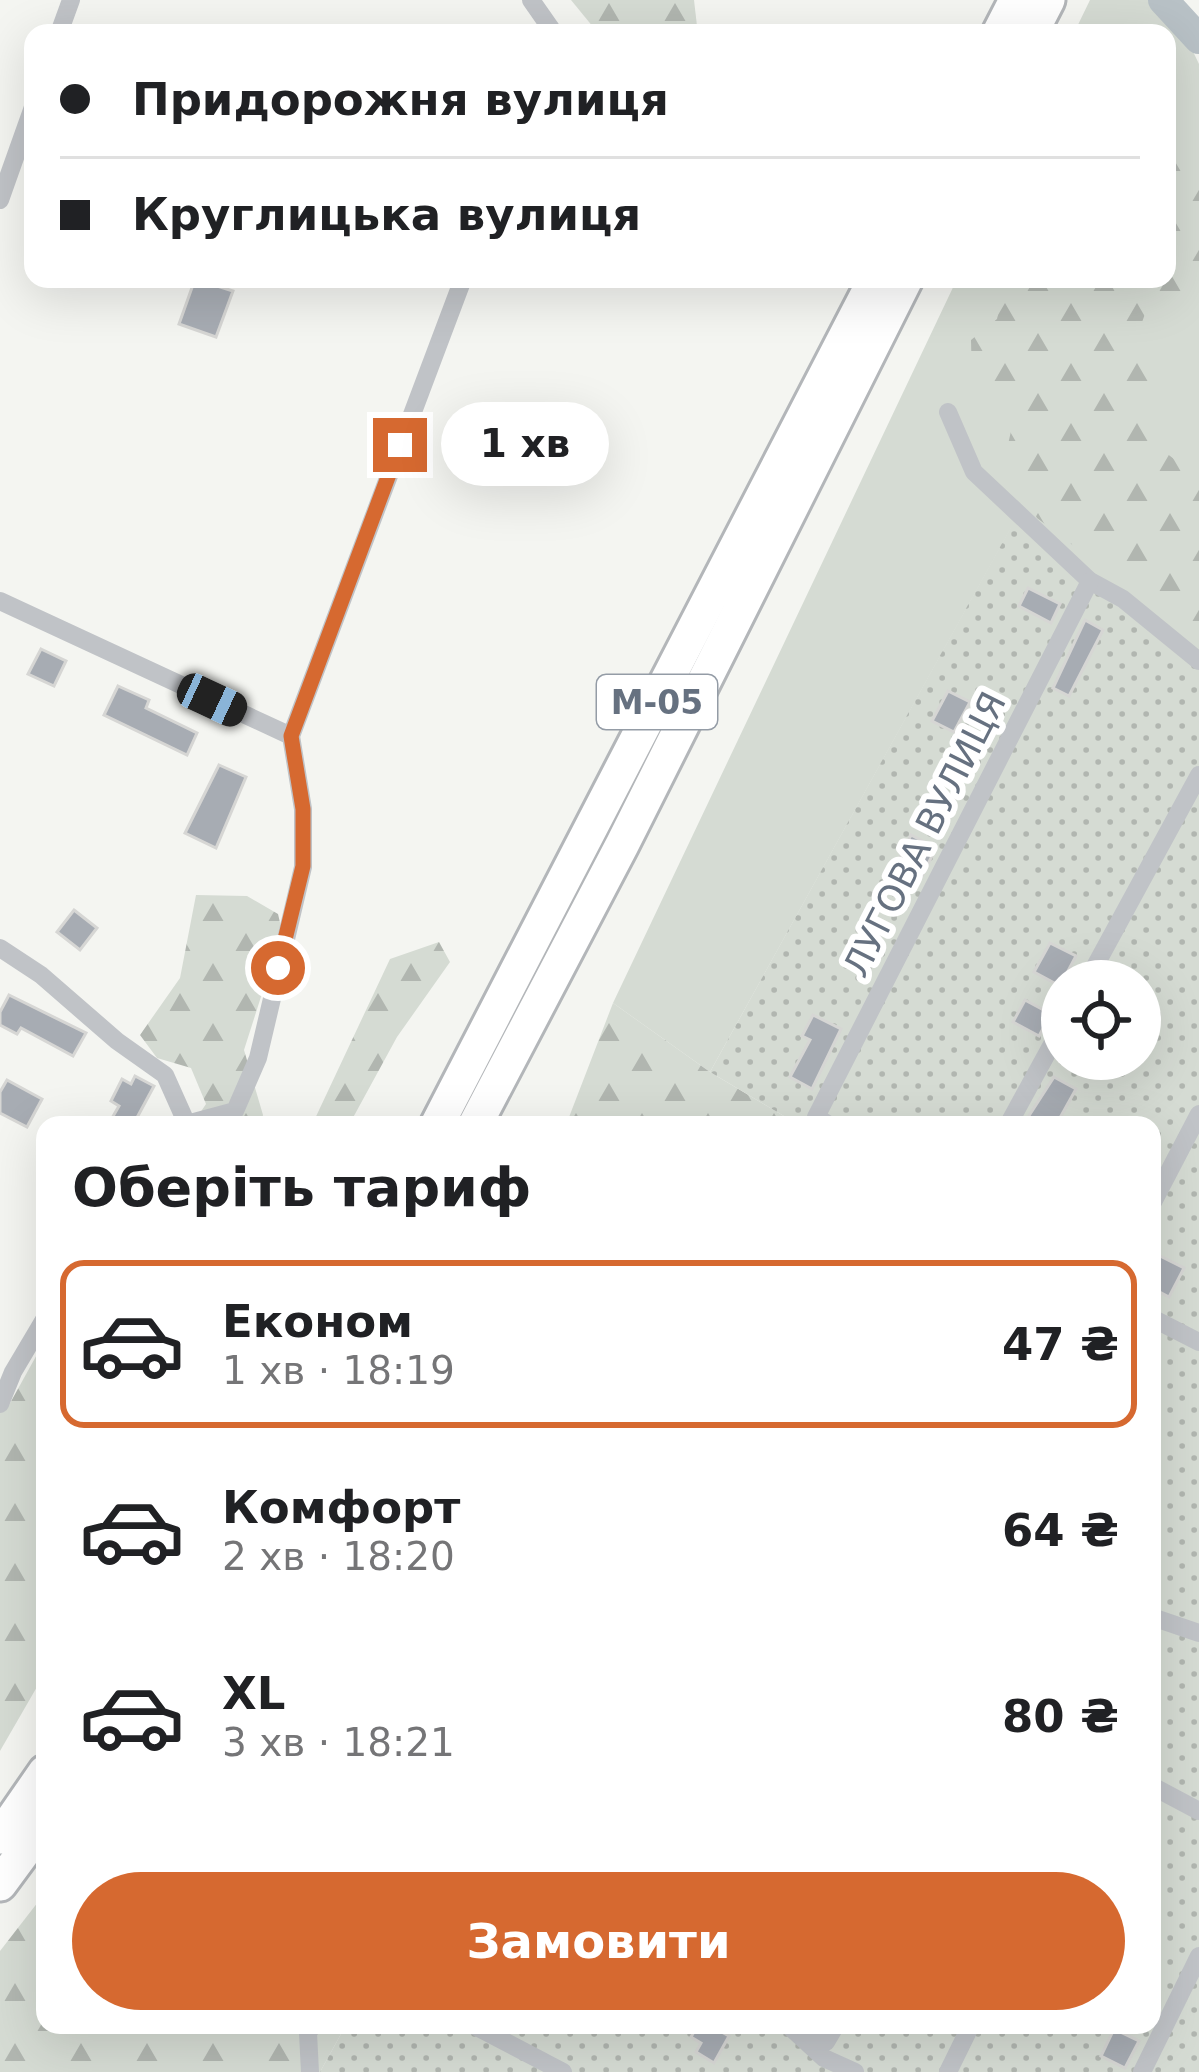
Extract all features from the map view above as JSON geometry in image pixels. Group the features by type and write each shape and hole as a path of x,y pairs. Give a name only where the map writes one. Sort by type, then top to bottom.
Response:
{"highway":[{"name":"М-05","path":"442,1116 869,288"},
{"name":"М-05","path":"480,1116 622,845 901,288"},
{"path":"0,1837 36,1785"},
{"path":"0,1884 36,1835"}],"street":[{"path":"0,200 24,132"},
{"path":"215,1116 235,1111 258,1058 303,866 303,809 291,736 460,288"},
{"path":"948,412 974,472 1090,581 1123,599 1199,661"},
{"name":"ЛУГОВА ВУЛИЦЯ","path":"825,1116 1090,581"},
{"path":"0,602 291,736"},
{"path":"1098,960 1199,775"},
{"path":"0,948 41,975 117,1041 165,1075 181,1116"},
{"path":"1013,1116 1041,1064"},
{"path":"1161,1187 1199,1114"},
{"path":"1161,1323 1199,1342"},
{"path":"0,1404 36,1333"},
{"path":"1161,1620 1199,1634"},
{"path":"1161,1791 1199,1810"},
{"path":"1161,2033 1199,1956"},
{"path":"308,2034 310,2072"},
{"path":"490,2034 563,2072"},
{"path":"799,2034 824,2058 855,2072"},
{"path":"948,2072 967,2034"},
{"path":"1142,2072 1161,2034"}],"green space":[{"path":"571,0 694,0 697,24 591,24"},
{"path":"1090,0 1168,0 1199,64 1199,661 1011,528 710,1072 613,1003 953,288 1176,288 1176,24 1078,24"},
{"path":"1176,132 1199,151 1199,299 1151,297 1135,342 1167,386 1149,440 1199,478 1199,641 1037,518 1004,462 1014,418 1006,392 972,383 971,340 997,319 1004,288 1176,288"},
{"path":"1011,527 1199,661 1199,2072 320,2072 341,2034 808,2034 825,2042 830,2034 1161,2034 1161,1116 784,1116 710,1072"},
{"path":"196,895 247,896 278,914 282,931 244,1050 263,1116 198,1116 206,1104 191,1068 157,1058 140,1035 180,978"},
{"path":"439,942 450,962 397,1037 354,1116 316,1116 390,959"},
{"path":"613,1003 710,1072 784,1116 569,1116"},
{"path":"36,1356 36,1689 0,1751 0,1406 9,1405"},
{"path":"36,1905 36,2034 341,2034 320,2072 0,2072 0,1951"}],"building":[{"path":"192,288 233,291 216,337 179,324"},
{"path":"1028,588 1060,604 1051,623 1019,606"},
{"path":"1085,620 1103,630 1069,696 1053,688"},
{"path":"41,649 66,661 54,686 28,674"},
{"path":"118,686 149,700 146,708 197,733 187,755 104,715"},
{"path":"948,691 970,702 954,732 932,721"},
{"path":"952,750 973,760 959,789 938,779"},
{"path":"219,765 246,777 216,848 185,833"},
{"path":"911,835 936,848 922,876 897,863"},
{"path":"74,910 97,928 80,950 57,932"},
{"path":"1050,943 1076,956 1074,960 1041,960 1041,976 1034,972"},
{"path":"9,995 86,1033 73,1056 21,1028 17,1034 0,1025 0,1012"},
{"path":"1025,1000 1041,1009 1039,1036 1013,1022"},
{"path":"813,1015 841,1029 812,1089 790,1077 810,1040 802,1036"},
{"path":"135,1076 154,1086 138,1116 113,1116 119,1106 111,1101 122,1079 131,1084"},
{"path":"7,1080 42,1099 27,1127 0,1113 0,1092"},
{"path":"1052,1080 1076,1089 1061,1116 1029,1116"},
{"path":"1161,1256 1184,1268 1169,1297 1161,1293"},
{"path":"1112,2034 1139,2041 1125,2068 1101,2056"},
{"path":"729,2036 714,2063 696,2052 701,2043 691,2037"}],"waterway":[{"path":"1163,0 1199,39"}],"route":[{"path":"278,968 303,866 303,809 291,736 400,445"}]}
